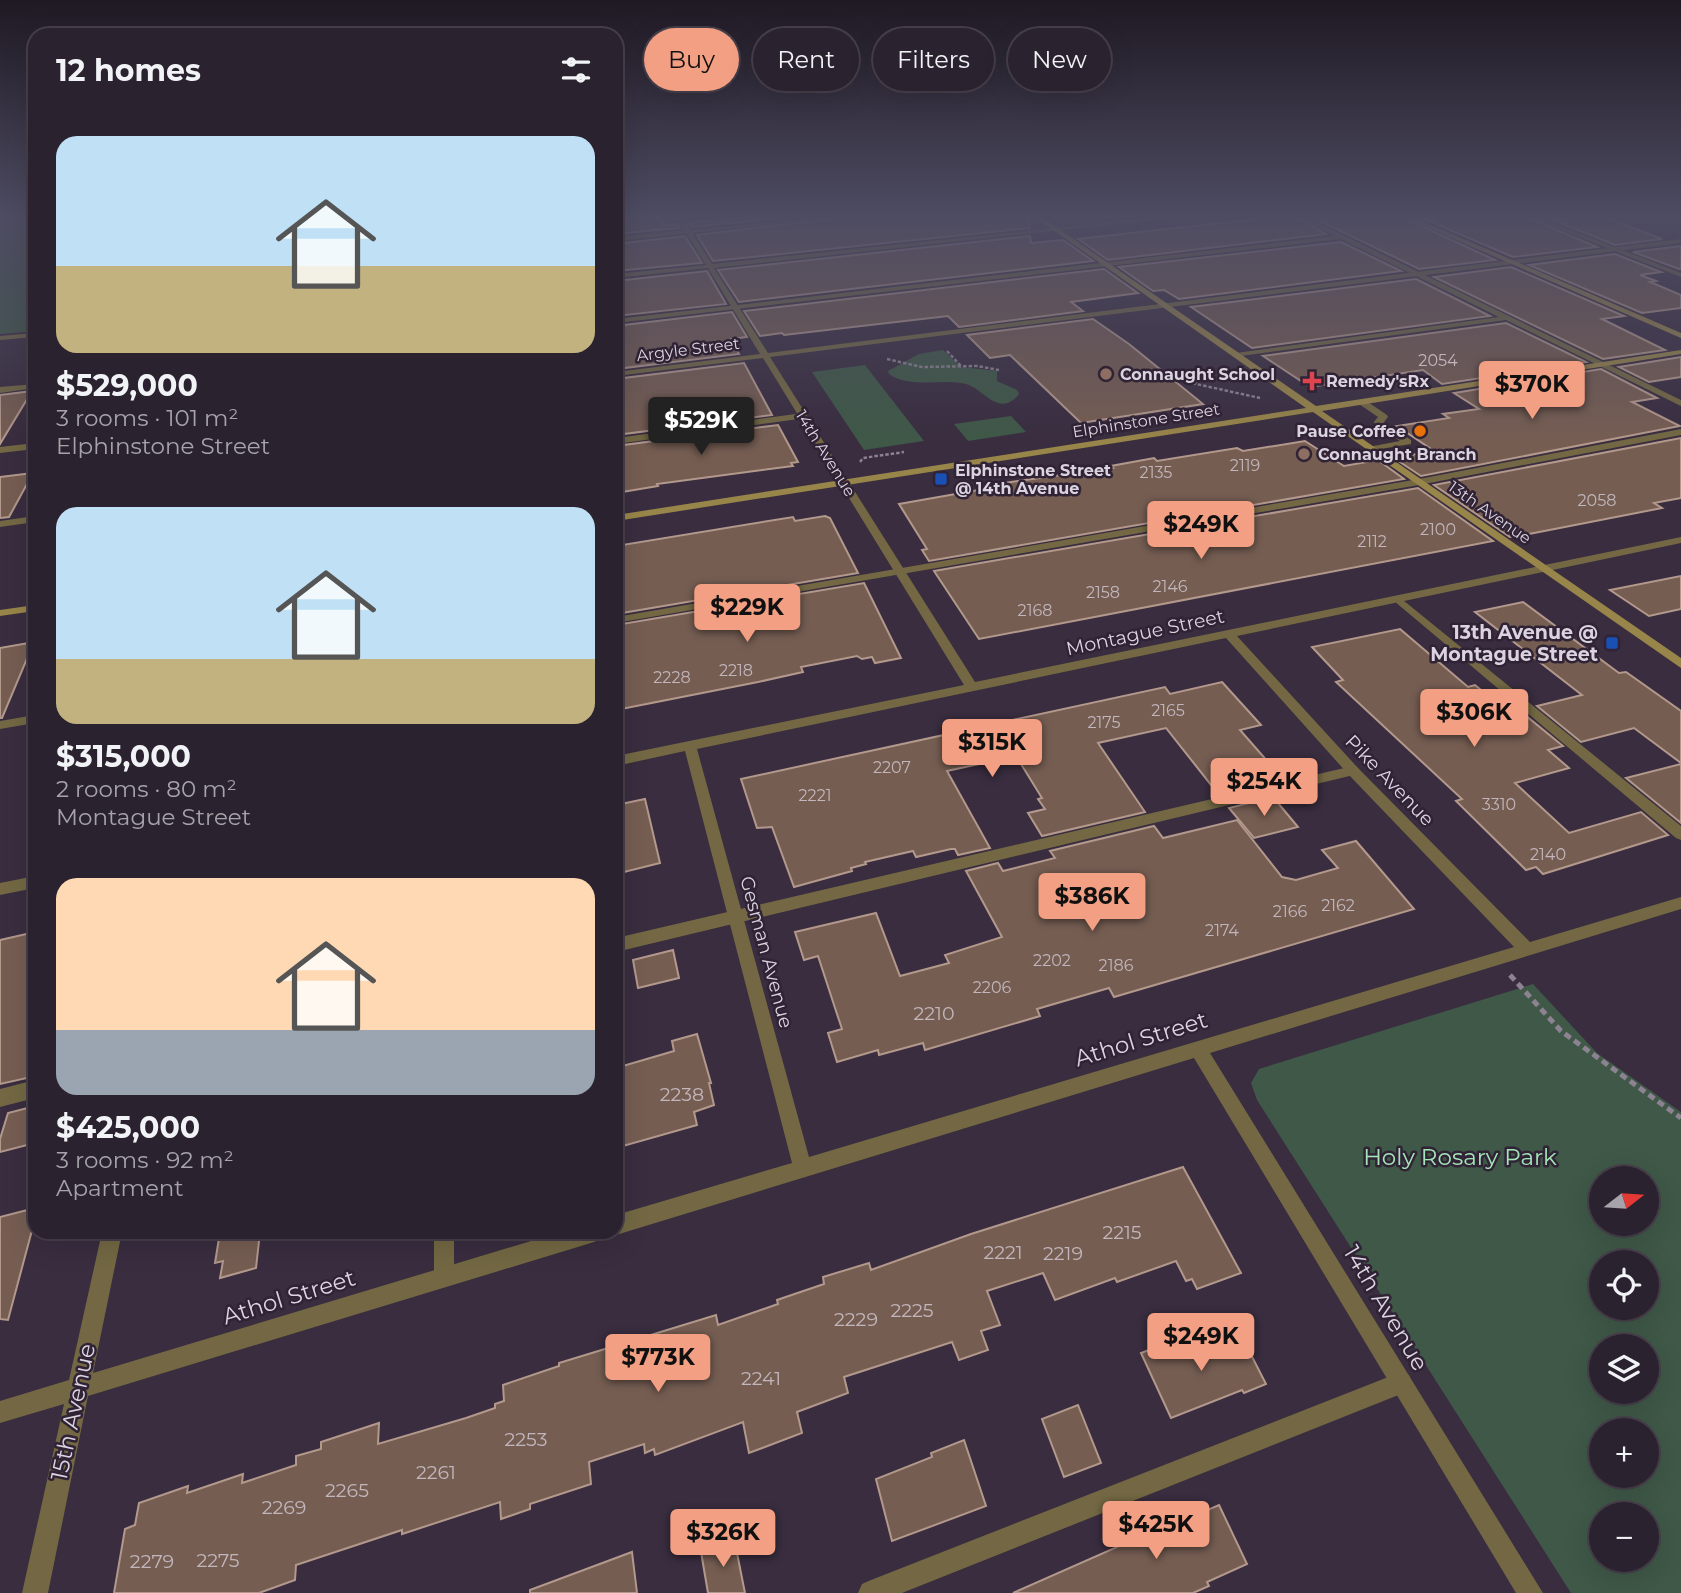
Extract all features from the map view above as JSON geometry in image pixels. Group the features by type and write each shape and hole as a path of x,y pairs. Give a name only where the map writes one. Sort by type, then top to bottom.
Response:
{"street":[{"name":"14th Avenue","path":"726,292 972,688"},
{"path":"623,320 871,292"},
{"name":"13th Avenue","path":"1146,292 1681,664"},
{"name":"Argyle Street","path":"623,373 1273,292"},
{"path":"1455,292 1681,403"},
{"path":"1581,292 1681,336"},
{"path":"1236,355 1506,317"},
{"path":"0,338 28,336"},
{"name":"Elphinstone Street","path":"623,517 1681,352"},
{"path":"0,390 28,387"},
{"path":"1362,402 1384,417 1378,422 1408,442 1371,449"},
{"path":"623,440 803,416"},
{"path":"623,619 1419,482 1681,432"},
{"path":"0,450 28,447"},
{"path":"0,524 28,520"},
{"name":"Montague Street","path":"623,760 1681,540"},
{"path":"1398,599 1681,834"},
{"path":"0,613 28,609"},
{"name":"Pike Avenue","path":"1228,634 1353,771 1527,950"},
{"path":"0,725 28,720"},
{"name":"Gesman Avenue","path":"690,746 803,1169"},
{"path":"623,943 1353,771"},
{"path":"0,890 28,884"},
{"name":"Athol Street","path":"623,1223 1681,903"},
{"name":"14th Avenue","path":"1198,1049 1530,1593"},
{"path":"0,1098 28,1091"},
{"name":"15th Avenue","path":"35,1593 111,1239"},
{"path":"444,1239 444,1277"},
{"name":"Athol Street","path":"0,1412 571,1239"},
{"path":"871,1593 1401,1382"}],"path":[{"path":"877,357 922,367 976,366 999,370"},
{"path":"1194,383 1208,377"},
{"path":"1187,382 1261,398"},
{"path":"1495,959 1561,1031 1681,1118"}],"green space":[{"path":"0,292 28,292 28,332 0,334"},
{"path":"943,350 961,367 997,371 997,381 1017,390 1019,394 1005,404 998,403 966,384 906,381 889,374 888,371 919,354"},
{"path":"865,365 924,441 864,450 812,372"},
{"path":"1011,416 1026,432 968,441 954,424"},
{"name":"Holy Rosary Park","path":"1533,984 1597,1053 1681,1112 1681,1593 1571,1593 1257,1100 1251,1083 1259,1069"}],"building":[{"path":"623,292 719,292 726,304 623,315"},
{"path":"733,292 822,292 739,302"},
{"path":"904,292 1138,293 1071,302 1083,311 959,327 948,316 784,335 760,336 744,311"},
{"path":"1168,292 1232,292 1179,299"},
{"path":"1309,292 1443,292 1490,316 1252,348 1191,307"},
{"path":"1466,292 1569,292 1624,316 1602,319 1665,350 1603,359"},
{"path":"1593,292 1675,292 1681,295 1681,308 1642,313"},
{"path":"732,312 747,337 731,339 739,354 623,368 623,325"},
{"path":"1093,319 1129,344 1203,404 1081,423 1010,355 990,358 967,335"},
{"path":"1506,323 1586,362 1442,384 1423,370 1310,387 1263,356"},
{"path":"1681,357 1681,377 1649,382 1619,367"},
{"path":"744,363 772,415 623,434 623,378"},
{"path":"1601,369 1657,398 1632,402 1680,426 1421,476 1394,458 1434,451 1397,426 1449,418 1443,414 1479,409 1454,393"},
{"path":"28,392 28,398 0,444 0,395"},
{"path":"778,425 798,462 791,463 793,466 657,484 658,486 623,492 623,445"},
{"path":"1681,438 1681,498 1654,503 1662,508 1529,534 1510,537 1434,485"},
{"path":"1305,441 1344,466 1378,460 1404,479 929,561 922,550 927,549 899,504 984,489 982,486 1113,468 1111,466 1154,458 1157,461 1237,448 1243,451"},
{"path":"28,474 28,482 9,517 0,518 0,477"},
{"path":"1418,488 1493,541 979,639 934,571"},
{"path":"825,516 830,518 858,573 623,613 623,545 793,517 795,521"},
{"path":"1681,576 1681,609 1649,616 1610,590"},
{"path":"864,583 901,658 875,663 872,657 862,659 857,656 801,667 803,672 623,709 623,624"},
{"path":"1523,602 1619,673 1626,672 1681,711 1681,763 1634,728 1581,742 1537,706 1582,695 1475,612"},
{"path":"1400,629 1468,687 1475,685 1508,712 1519,710 1563,746 1548,750 1569,768 1515,783 1569,833 1641,812 1668,835 1543,874 1536,867 1526,870 1456,801 1462,799 1336,682 1343,680 1312,647"},
{"path":"28,643 28,656 2,718 0,718 0,648"},
{"path":"1222,682 1261,725 1240,730 1276,771 1255,776 1263,784 1219,795 1166,728 1098,743 1145,812 1042,836 1028,813 1045,809 1038,799 1042,798 1016,756 947,771 990,848 958,855 955,849 951,849 916,857 913,851 865,862 866,864 851,868 852,871 794,887 772,827 757,828 741,779 1165,687 1170,694"},
{"path":"1681,764 1681,823 1626,778"},
{"path":"1273,797 1298,827 1254,838 1229,808"},
{"path":"645,799 660,863 623,872 623,804"},
{"path":"1237,820 1282,877 1296,880 1338,868 1322,850 1356,841 1414,909 1114,997 1109,988 1037,1009 1040,1016 925,1050 923,1043 879,1055 878,1050 837,1062 828,1033 842,1029 818,956 804,960 795,932 876,913 900,976 949,963 945,955 1002,937 966,871 998,863 1003,871 1055,858 1050,851 1154,826 1163,838"},
{"path":"28,934 28,1075 27,1078 0,1084 0,940"},
{"path":"673,950 679,978 638,988 633,960"},
{"path":"697,1034 711,1083 714,1105 694,1112 697,1125 623,1146 623,1066 674,1051 672,1041"},
{"path":"28,1108 28,1145 0,1152 0,1139 8,1113"},
{"path":"1183,1167 1241,1273 1197,1289 1192,1279 1186,1281 1176,1261 1117,1282 1115,1278 1055,1300 1043,1273 987,1291 1000,1325 981,1331 988,1350 959,1360 952,1342 844,1377 848,1393 797,1412 802,1433 749,1453 743,1422 655,1455 654,1449 645,1453 644,1444 589,1462 591,1484 530,1504 530,1509 501,1519 500,1502 402,1534 402,1530 296,1565 295,1580 259,1593 114,1593 125,1529 135,1525 139,1503 188,1486 187,1493 243,1474 242,1483 296,1465 296,1456 321,1449 321,1442 379,1423 378,1444 466,1418 495,1408 495,1404 504,1401 503,1385 559,1366 559,1363 716,1315 718,1325 824,1284 823,1277 869,1263 871,1270 971,1234"},
{"path":"28,1210 30,1239 8,1320 0,1319 0,1217"},
{"path":"219,1239 259,1239 256,1268 220,1278 223,1261 215,1263"},
{"path":"1190,1334 1200,1353 1242,1337 1266,1384 1244,1393 1242,1390 1171,1418 1141,1353"},
{"path":"1078,1405 1101,1463 1064,1477 1042,1419"},
{"path":"964,1440 986,1506 892,1541 876,1479 932,1457 931,1453"},
{"path":"1219,1505 1247,1564 1207,1582 1209,1586 1193,1593 1013,1593 1124,1544 1123,1541 1178,1518 1180,1522"},
{"path":"734,1538 745,1593 708,1593 701,1552"},
{"path":"632,1552 637,1593 530,1593 530,1590"}],"place":[{"name":"Connaught School","path":"1106,374"},
{"name":"Remedy'sRx","path":"1312,381"},
{"name":"Pause Coffee","path":"1420,431"},
{"name":"Connaught Branch","path":"1304,454"},
{"name":"Elphinstone Street @ 14th Avenue","path":"941,479"},
{"name":"13th Avenue @ Montague Street","path":"1612,643"}]}
